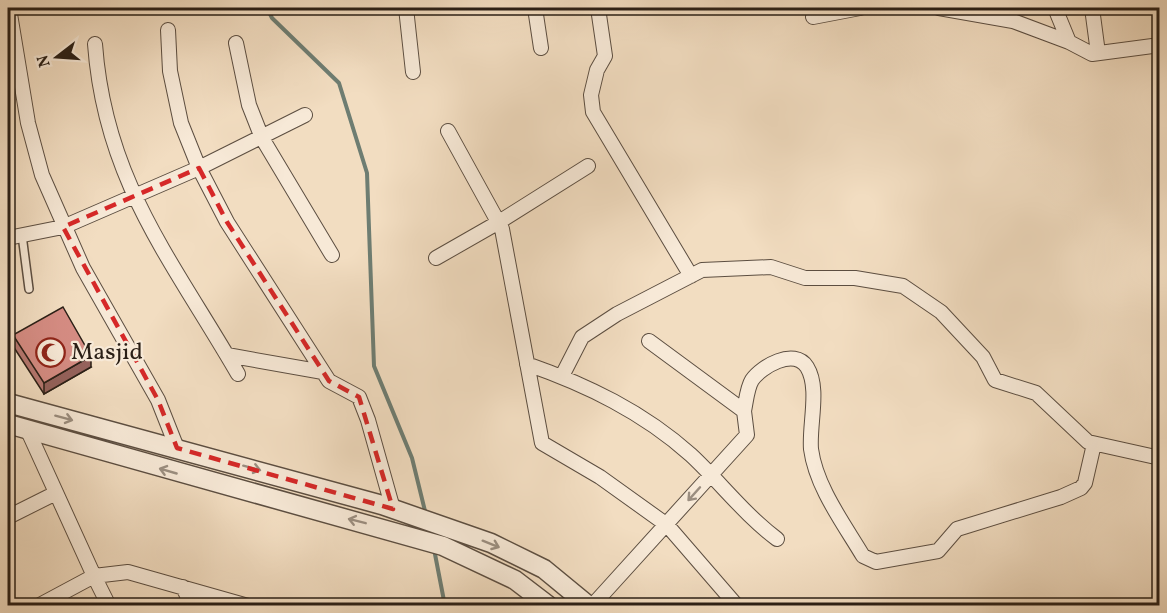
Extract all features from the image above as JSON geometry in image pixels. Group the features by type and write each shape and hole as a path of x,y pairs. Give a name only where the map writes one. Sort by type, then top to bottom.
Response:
{"street":[{"path":"9,8 28,123 42,175 63,227 119,335 158,400 177,448"},
{"path":"405,8 413,72"},
{"path":"536,8 541,48"},
{"path":"598,8 605,56 597,70 591,95 593,112 690,276"},
{"path":"813,17 860,8"},
{"path":"939,8 1013,21 1068,42 1092,54 1160,45"},
{"path":"1055,8 1068,42"},
{"path":"1092,8 1098,53"},
{"path":"168,30 170,71 179,112 199,168 227,222 329,381 358,397 399,511"},
{"path":"236,43 249,105 262,138 332,255"},
{"path":"95,44 98,84 113,143 133,196 159,244 238,374"},
{"path":"8,238 63,227 199,168 305,115"},
{"path":"448,131 499,222 542,443 600,477 667,525 737,606"},
{"path":"436,258 499,222 588,166"},
{"path":"561,376 582,337 617,314 702,270 771,267 805,278 855,278 903,286 941,312 983,357 995,380 1036,393 1082,438 1094,444 1160,458"},
{"path":"649,341 744,411"},
{"path":"227,355 323,372"},
{"path":"8,403 283,476 399,511 491,543 544,569 590,606 667,525 747,435 747,419 744,411 750,383 759,371 775,362 789,358 802,361 807,368 812,382 811,448 817,474 863,556 876,562 938,551 957,529 1062,497 1081,488 1085,483 1094,444"},
{"path":"527,364 578,382 654,425 777,539"},
{"path":"8,424 441,546 506,576 549,606"},
{"path":"28,431 109,606"},
{"path":"275,501 283,476"},
{"path":"8,517 56,493"},
{"path":"38,606 94,576 128,572 248,606"},
{"path":"183,587 192,606"}],"lane":[{"path":"22,235 29,289"}],"highlighted area":[{"path":"199,168 227,222 329,381 359,397 393,509 177,448 158,400 63,227"}],"building":[{"name":"Masjid","path":"63,307 91,356 44,383 13,335"}],"waterway":[{"path":"267,8 272,18 339,83 367,173 374,366 412,458 426,515"},
{"path":"434,549 445,606"}],"place":[{"name":"Masjid","path":"50,353"}]}
